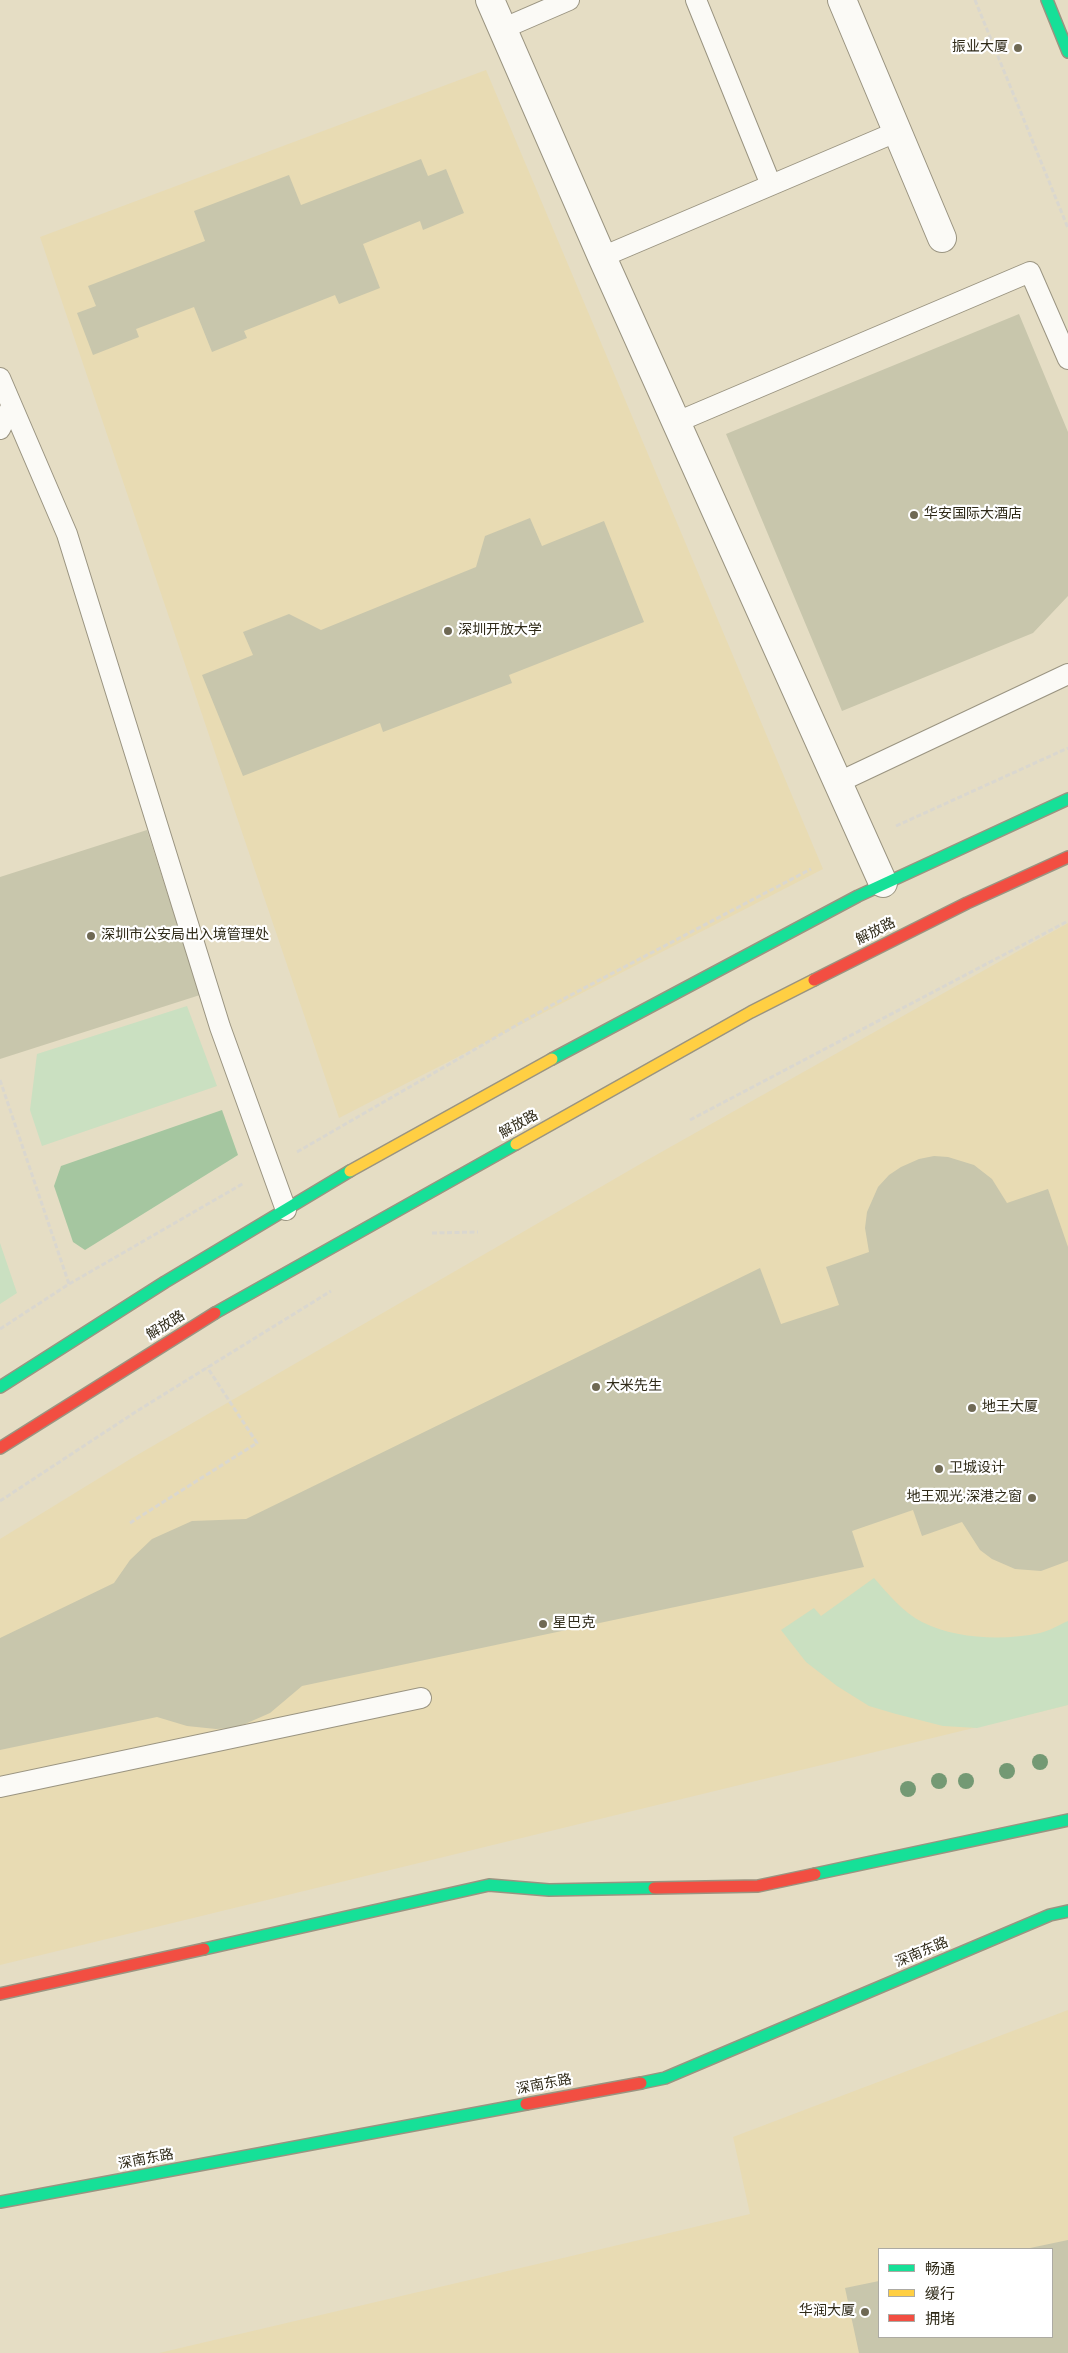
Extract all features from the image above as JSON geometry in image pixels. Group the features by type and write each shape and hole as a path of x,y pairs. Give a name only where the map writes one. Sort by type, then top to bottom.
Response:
{"street":[{"path":"490,0 602,257 883,883"},
{"path":"842,0 942,238"},
{"path":"1047,0 1068,52"},
{"path":"0,1387 86,1331 286,1210 384,1152 580,1043 883,883 1068,799"},
{"name":"解放路","path":"0,1448 209,1317 743,1017 967,902 1068,857"},
{"path":"0,1994 489,1884 549,1890 758,1886 1068,1820"},
{"name":"深南东路","path":"0,2202 665,2078 1050,1915 1068,1911"},
{"path":"1050,1915 1068,1915"}],"lane":[{"path":"502,29 569,0"},
{"path":"696,0 771,185"},
{"path":"602,257 896,132"},
{"path":"677,422 1030,272 1068,359"},
{"path":"0,378 11,407 37,459 67,534 220,1026 286,1210"},
{"path":"0,429 11,407"},
{"path":"837,783 1068,674"},
{"path":"0,1786 421,1698"}],"path":[{"path":"975,0 1068,228"},
{"path":"893,828 1068,748"},
{"path":"0,1329 69,1284 550,1006 811,869"},
{"path":"690,1120 1068,921"},
{"path":"0,1080 69,1284"},
{"path":"423,1238 431,1233 478,1232"},
{"path":"0,1501 207,1367 338,1287"},
{"path":"130,1522 257,1444 207,1367"}],"shaded area":[{"name":"深圳开放大学","path":"486,70 823,869 339,1118 40,237"},
{"path":"1068,923 1068,1705 0,1965 0,1539 132,1458 649,1159"},
{"path":"1068,2010 1068,2353 159,2353 750,2214 733,2137"}],"green space":[{"path":"187,1006 217,1086 42,1146 30,1110 37,1054"},
{"path":"222,1110 238,1155 85,1250 73,1242 54,1186 61,1166"},
{"path":"0,1243 17,1293 0,1304"},
{"path":"874,1578 896,1602 915,1618 935,1628 950,1632 995,1638 1026,1636 1043,1632 1068,1621 1068,1705 977,1728 943,1726 869,1706 837,1686 806,1662 781,1630 814,1608 821,1616"}],"building":[{"path":"421,159 428,176 446,169 464,213 423,230 420,221 363,244 380,288 339,304 335,295 244,331 247,338 212,352 194,307 136,329 139,337 93,355 77,313 96,306 88,286 205,241 194,211 289,175 301,205"},
{"name":"华安国际大酒店","path":"1019,314 1068,432 1068,596 1033,633 842,711 726,434"},
{"path":"530,518 542,546 604,521 644,622 509,675 512,683 383,732 380,723 243,776 202,675 253,655 243,632 289,614 321,630 476,567 485,536"},
{"name":"深圳市公安局出入境管理处","path":"147,830 200,995 0,1059 0,877"},
{"path":"934,1156 948,1157 974,1165 992,1179 1007,1203 1048,1189 1068,1247 1068,1561 1041,1571 1015,1569 992,1559 980,1550 962,1522 922,1536 913,1510 852,1531 864,1567 302,1686 270,1713 231,1728 216,1729 187,1726 157,1717 0,1750 0,1638 114,1583 130,1560 152,1539 192,1521 246,1519 760,1268 781,1324 839,1305 826,1267 869,1252 865,1228 867,1212 878,1187 889,1175 901,1167 919,1159"},
{"name":"华润大厦","path":"1068,2240 1068,2353 859,2353 845,2288 878,2281 878,2338 1053,2338 1053,2248 1030,2248"}],"traffic: fast":[{"path":"1047,0 1068,52"},
{"path":"552,1059 858,896 1068,799"},
{"path":"215,1313 516,1144"},
{"path":"0,1387 165,1282 350,1171"},
{"path":"815,1874 1068,1820"},
{"path":"204,1949 489,1885 549,1890 654,1888"},
{"path":"641,2083 665,2078 1050,1915 1068,1911"},
{"path":"0,2202 526,2104"}],"traffic: slow":[{"path":"516,1144 751,1012 814,980"},
{"path":"350,1171 552,1059"}],"traffic: jam":[{"path":"814,980 967,903 1068,857"},
{"path":"0,1448 215,1313"},
{"path":"654,1888 758,1886 815,1874"},
{"path":"0,1994 204,1949"},
{"path":"526,2104 641,2083"}],"place":[{"name":"振业大厦","path":"1018,48"},
{"name":"华安国际大酒店","path":"914,515"},
{"name":"深圳开放大学","path":"448,631"},
{"name":"深圳市公安局出入境管理处","path":"91,936"},
{"name":"大米先生","path":"596,1387"},
{"name":"地王大厦","path":"972,1408"},
{"name":"卫城设计","path":"939,1469"},
{"name":"地王观光·深港之窗","path":"1032,1498"},
{"name":"星巴克","path":"543,1624"},
{"name":"华润大厦","path":"865,2312"}]}
